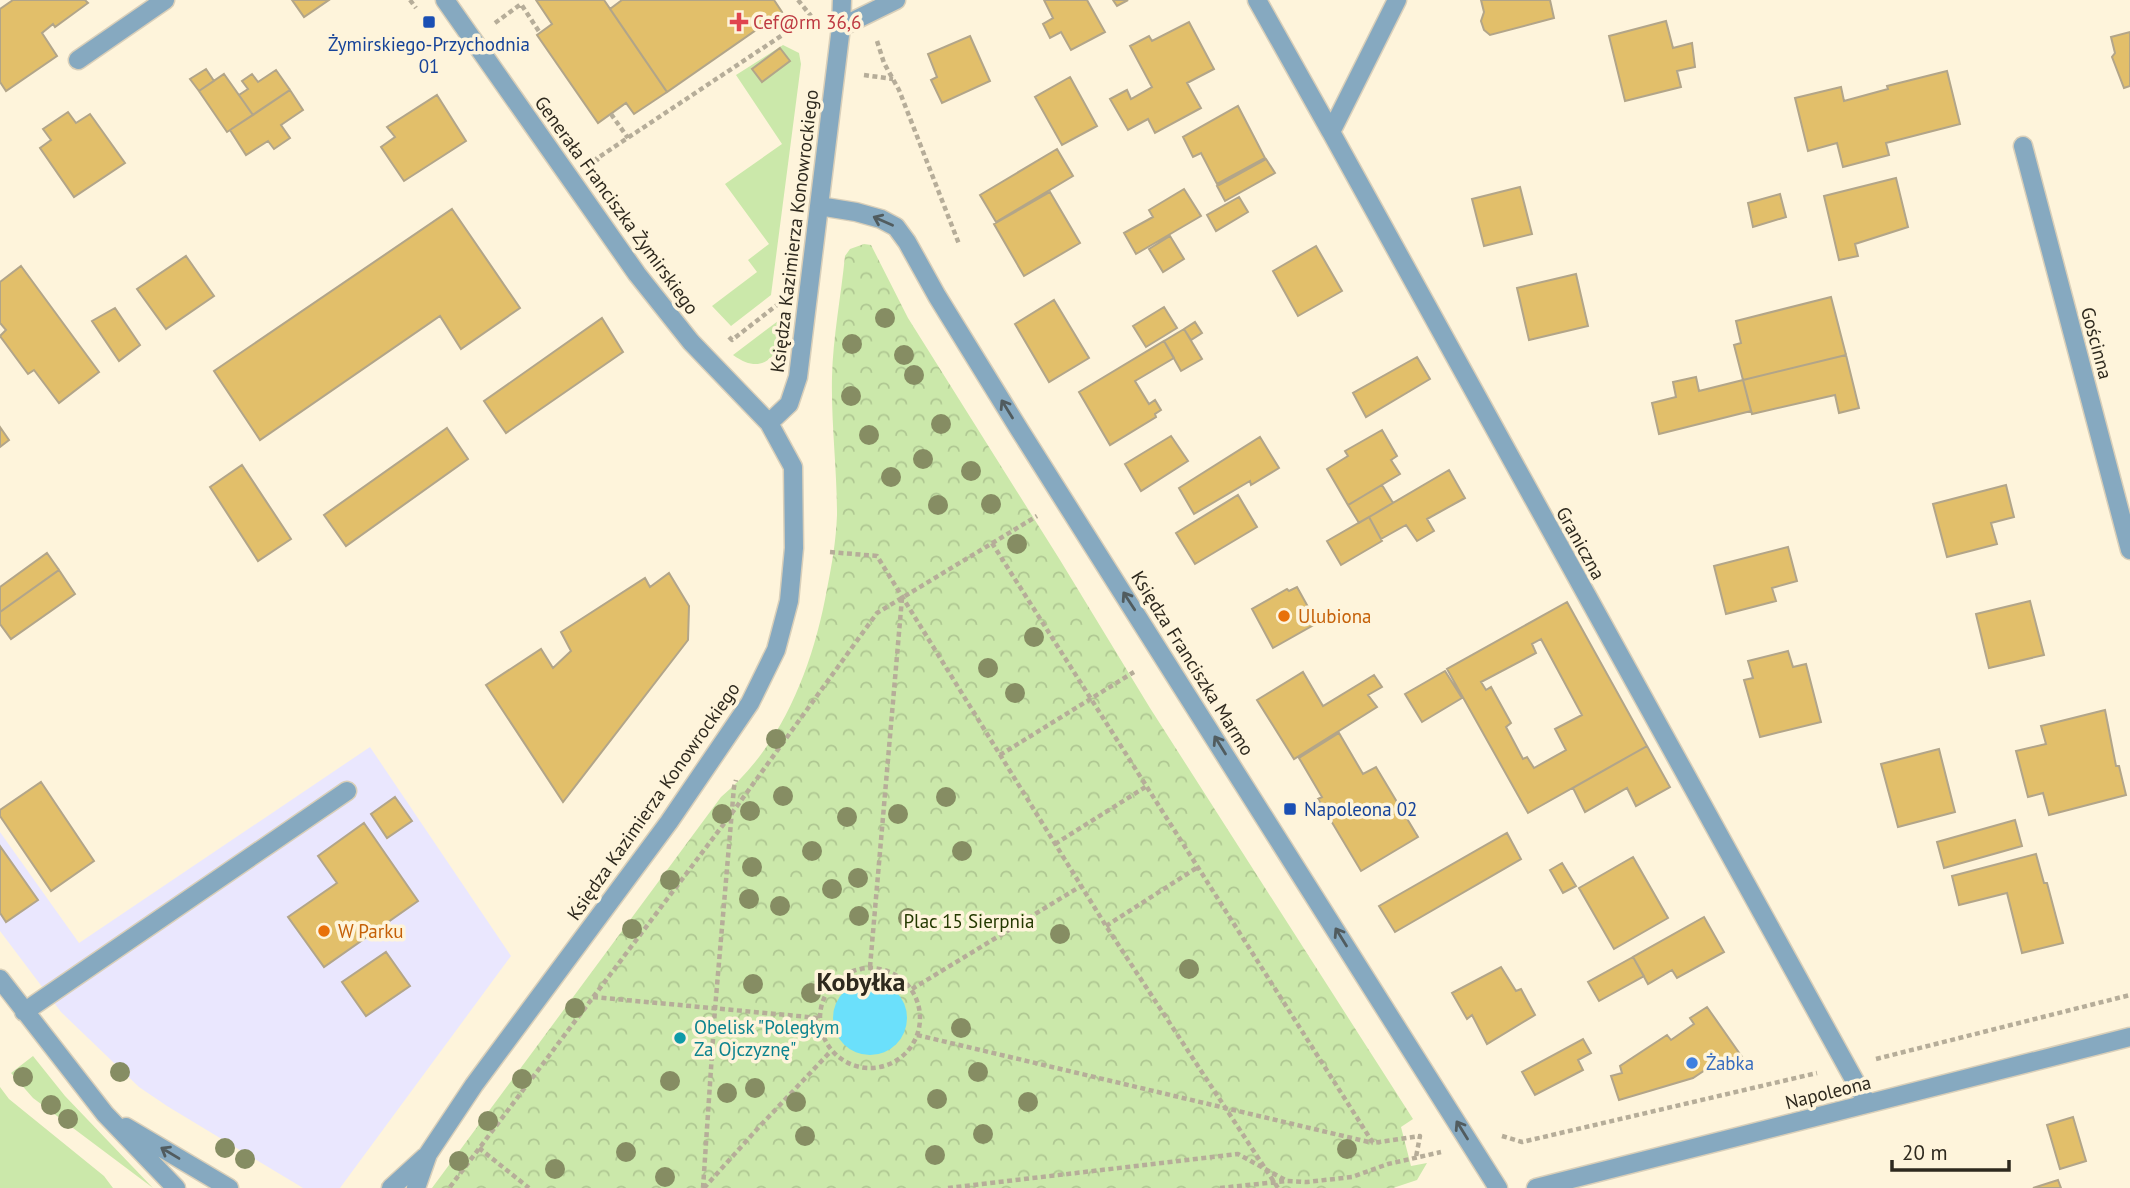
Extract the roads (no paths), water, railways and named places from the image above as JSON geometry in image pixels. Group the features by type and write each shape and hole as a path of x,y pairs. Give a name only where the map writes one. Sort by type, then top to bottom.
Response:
{"street":[{"path":"78,60 165,0"},
{"name":"Generała Franciszka Żymirskiego","path":"445,0 637,274 691,342 769,423"},
{"path":"842,0 841,27 896,0"},
{"name":"Graniczna","path":"1257,0 1867,1103"},
{"path":"1331,132 1397,0"},
{"name":"Księdza Kazimierza Konowrockiego","path":"428,1154 474,1085 669,822 750,703 776,650 789,601 793,467 769,423 789,404 797,377 841,27"},
{"name":"Gościnna","path":"2022,146 2130,550"},
{"name":"Księdza Franciszka Marmo","path":"819,206 881,219 896,227 907,242 1019,429 1498,1188"},
{"path":"24,1012 347,791"},
{"path":"0,979 105,1114 176,1188"},
{"name":"Napoleona","path":"1536,1188 2130,1037"},
{"path":"105,1114 229,1188"},
{"path":"391,1188 428,1154"},
{"path":"416,1188 428,1154"}],"water":[{"path":"870,981 884,984 896,992 904,1004 907,1018 904,1032 896,1044 884,1052 870,1055 856,1052 844,1044 836,1032 833,1018 836,1004 844,992 856,984"}],"place":[{"name":"Żymirskiego-Przychodnia 01","path":"429,22"},
{"name":"Cef@rm 36,6","path":"739,22"},
{"name":"Ulubiona","path":"1284,616"},
{"name":"Napoleona 02","path":"1290,809"},
{"name":"W Parku","path":"324,931"},
{"name":"Obelisk \"Poległym Za Ojczyznę\"","path":"680,1038"},
{"name":"Żabka","path":"1692,1063"}],"district":[{"name":"Kobyłka","path":"861,981"}],"park label":[{"name":"Plac 15 Sierpnia","path":"969,921"}]}
